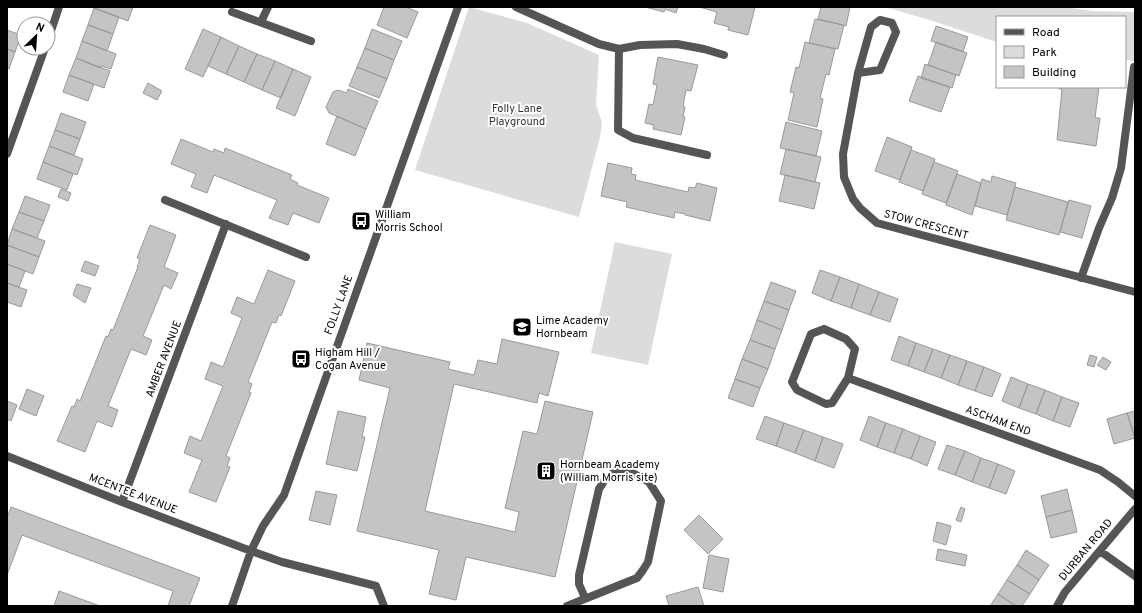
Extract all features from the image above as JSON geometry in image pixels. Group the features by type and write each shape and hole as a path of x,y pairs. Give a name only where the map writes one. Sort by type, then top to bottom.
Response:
{"street":[{"path":"261,22 268,7"},
{"name":"FOLLY LANE","path":"232,606 251,551 262,526 284,495 458,7"},
{"path":"516,7 599,44 619,49 640,45 677,44 704,49 724,55"},
{"path":"232,12 311,41"},
{"name":"STOW CRESCENT","path":"858,73 880,70 896,32 892,23 880,20 871,27 858,73 843,154 844,177 853,199 860,208 877,223 1135,292"},
{"path":"619,49 618,130 633,138 707,155"},
{"path":"7,154 42,56"},
{"path":"1081,278 1099,228 1112,198 1121,168 1134,67"},
{"path":"165,200 306,257"},
{"name":"AMBER AVENUE","path":"122,502 226,224"},
{"path":"824,329 846,339 855,349 848,378 832,403 826,404 797,390 792,382 811,334 824,329"},
{"name":"ASCHAM END","path":"848,378 1100,470 1135,496"},
{"name":"MCENTEE AVENUE","path":"7,456 122,502 282,562 376,586 384,606"},
{"path":"567,606 637,578 648,562 661,501 649,482 629,471 616,471 606,478 599,489 579,575 579,584 585,598"},
{"name":"DURBAN ROAD","path":"1056,606 1065,592 1135,509"},
{"path":"1100,551 1135,576"}],"green space":[{"name":"Folly Lane Playground","path":"469,7 527,23 599,55 596,105 602,122 600,137 579,217 415,170"},
{"path":"885,7 1064,7 1093,11 1135,12 1135,61 1126,60 1126,16 996,16 996,42"},
{"path":"615,242 672,254 648,365 591,353"}],"building":[{"path":"133,7 128,21 94,8"},
{"path":"384,7 406,7 418,12 407,38 377,25"},
{"path":"645,7 678,7 676,13 665,9 664,12"},
{"path":"699,7 755,7 748,35 728,30 729,27 714,23 717,12"},
{"path":"821,7 850,7 846,26 818,19"},
{"path":"94,8 119,17 113,34 88,25"},
{"path":"815,19 844,25 838,49 809,43"},
{"path":"88,25 113,34 107,51 82,41"},
{"path":"936,26 968,37 963,52 931,41"},
{"path":"203,29 221,37 203,77 185,69"},
{"path":"372,29 402,41 394,60 365,48"},
{"path":"7,30 16,33 16,49 15,52 7,49"},
{"path":"221,37 239,46 226,74 208,66"},
{"path":"82,41 116,54 111,69 101,66 100,68 76,58"},
{"path":"805,42 835,49 829,75 826,74 820,98 823,99 817,127 788,120 794,93 790,92 796,67 799,68"},
{"path":"936,42 967,53 959,76 928,65"},
{"path":"239,46 257,54 244,82 226,74"},
{"path":"365,48 394,60 387,79 357,67"},
{"path":"7,49 15,52 9,69 7,68"},
{"path":"257,54 275,61 262,90 244,82"},
{"path":"658,57 698,65 691,91 686,90 683,106 685,107 683,117 685,117 681,135 653,129 654,125 645,123 649,104 653,105 657,85 653,84"},
{"path":"76,58 110,71 104,88 69,75"},
{"path":"275,61 293,69 281,98 262,90"},
{"path":"925,64 956,75 952,88 921,78"},
{"path":"357,67 387,79 379,98 349,86"},
{"path":"293,69 311,77 295,116 276,108"},
{"path":"69,75 94,84 88,101 63,92"},
{"path":"918,76 950,87 941,112 909,101"},
{"path":"148,83 162,91 157,100 143,93"},
{"path":"1099,88 1095,118 1100,118 1096,146 1057,140 1062,89 1059,89"},
{"path":"348,89 378,101 366,129 329,113 326,107 333,92 338,90 347,93"},
{"path":"61,113 86,122 80,139 55,130"},
{"path":"337,116 366,129 355,156 326,144"},
{"path":"786,122 822,131 816,156 780,148"},
{"path":"55,130 80,139 74,155 49,146"},
{"path":"887,137 912,147 900,180 875,171"},
{"path":"181,139 213,152 214,149 224,153 225,148 292,175 290,179 298,183 297,185 329,198 319,223 293,213 288,225 269,218 277,200 214,175 207,193 191,187 196,174 171,164"},
{"path":"49,146 83,159 77,175 43,162"},
{"path":"786,149 821,157 815,182 780,174"},
{"path":"911,150 935,159 923,191 899,182"},
{"path":"43,162 73,174 67,190 37,179"},
{"path":"934,162 958,171 946,203 922,194"},
{"path":"608,163 632,168 631,174 636,175 635,180 688,192 689,187 695,188 697,183 717,188 710,221 675,212 674,218 626,207 627,202 601,196"},
{"path":"957,174 981,183 972,215 946,205"},
{"path":"785,175 820,183 814,209 779,201"},
{"path":"992,176 1016,183 1007,215 975,206 982,179 991,182"},
{"path":"1015,187 1068,202 1059,235 1006,220"},
{"path":"61,189 71,193 68,201 58,197"},
{"path":"25,196 50,205 44,221 19,212"},
{"path":"1069,200 1091,206 1082,238 1060,232"},
{"path":"19,212 44,221 37,238 12,229"},
{"path":"150,225 176,235 164,267 178,273 171,289 164,285 143,336 152,340 146,355 131,349 108,406 118,410 112,427 97,421 85,452 57,441 72,406 74,407 77,399 80,401 106,336 108,337 111,329 113,330 138,267 140,259 137,258"},
{"path":"12,229 45,241 39,257 7,245"},
{"path":"7,245 39,257 33,274 7,264"},
{"path":"85,261 99,266 95,276 81,271"},
{"path":"7,264 25,271 19,287 7,283"},
{"path":"268,270 295,281 281,316 279,315 276,323 272,322 248,382 252,384 249,392 251,393 226,456 230,458 227,466 230,467 216,502 189,492 202,460 184,453 190,436 201,441 223,386 205,379 211,362 223,367 242,318 231,313 237,297 254,304"},
{"path":"820,270 840,277 831,301 812,293"},
{"path":"840,277 859,284 851,308 831,301"},
{"path":"771,282 796,291 789,310 764,301"},
{"path":"7,283 27,290 21,307 7,302"},
{"path":"77,284 91,288 85,303 73,295"},
{"path":"859,284 879,292 870,315 851,308"},
{"path":"879,292 898,299 890,322 870,315"},
{"path":"764,301 789,310 782,330 757,320"},
{"path":"757,320 782,330 775,349 750,340"},
{"path":"899,336 916,343 908,366 891,360"},
{"name":"Hornbeam Academy (William Morris site)","path":"502,339 559,352 548,396 539,393 537,403 454,384 425,511 515,532 519,512 505,508 523,431 537,434 545,401 593,412 555,577 466,557 456,600 429,594 439,550 357,531 390,388 359,380 367,343 450,362 448,369 474,375 478,360 497,364"},
{"path":"750,340 775,349 768,369 742,359"},
{"path":"916,343 933,349 924,372 908,366"},
{"path":"933,349 950,355 941,378 924,372"},
{"path":"950,355 967,361 958,385 941,378"},
{"path":"1090,355 1097,357 1094,367 1087,365"},
{"path":"1103,357 1111,362 1106,370 1097,365"},
{"path":"742,359 768,369 760,388 735,379"},
{"path":"967,361 984,367 975,391 958,385"},
{"path":"984,367 1001,374 992,397 975,391"},
{"path":"1011,377 1028,384 1019,408 1002,401"},
{"path":"735,379 760,388 753,407 728,398"},
{"path":"1028,384 1045,390 1036,414 1019,408"},
{"path":"27,389 44,396 36,416 19,409"},
{"path":"1045,390 1062,397 1053,421 1036,414"},
{"path":"1062,397 1079,403 1070,427 1053,421"},
{"path":"7,401 17,405 11,421 7,419"},
{"path":"338,411 366,417 362,437 365,437 357,471 326,464"},
{"path":"1135,411 1135,438 1127,413"},
{"path":"1127,413 1135,438 1114,444 1107,419"},
{"path":"765,416 784,423 776,446 756,439"},
{"path":"869,416 886,423 877,447 860,440"},
{"path":"784,423 804,430 795,453 776,446"},
{"path":"886,423 903,429 894,453 877,447"},
{"path":"903,429 920,436 911,459 894,453"},
{"path":"804,430 823,437 815,461 795,453"},
{"path":"920,436 936,442 927,466 911,459"},
{"path":"823,437 843,444 834,468 815,461"},
{"path":"947,445 965,451 955,475 938,469"},
{"path":"965,451 981,458 972,482 955,475"},
{"path":"981,458 998,464 989,488 972,482"},
{"path":"998,464 1015,471 1006,494 989,488"},
{"path":"1067,489 1072,510 1046,517 1041,496"},
{"path":"316,491 337,495 330,525 309,520"},
{"path":"11,507 200,578 189,606 168,606 173,591 22,535 7,575 7,518"},
{"path":"961,507 965,509 961,522 956,520"},
{"path":"1072,510 1077,532 1051,538 1046,517"},
{"path":"699,515 723,539 708,554 684,530"},
{"path":"937,522 951,526 946,545 933,541"},
{"path":"938,549 967,555 965,566 936,560"},
{"path":"1026,550 1049,565 1039,580 1017,565"},
{"path":"709,555 729,559 723,592 703,588"},
{"path":"1017,565 1039,580 1030,594 1007,580"},
{"path":"1007,580 1030,594 1022,606 1016,606 998,594"},
{"path":"698,587 704,606 669,606 666,596"},
{"path":"59,591 100,606 54,606"},
{"path":"998,594 1016,606 990,606"}],"place":[{"name":"William Morris School","path":"361,221"},
{"name":"Lime Academy Hornbeam","path":"522,327"},
{"name":"Higham Hill / Cogan Avenue","path":"301,359"},
{"name":"Hornbeam Academy (William Morris site)","path":"546,471"}]}
